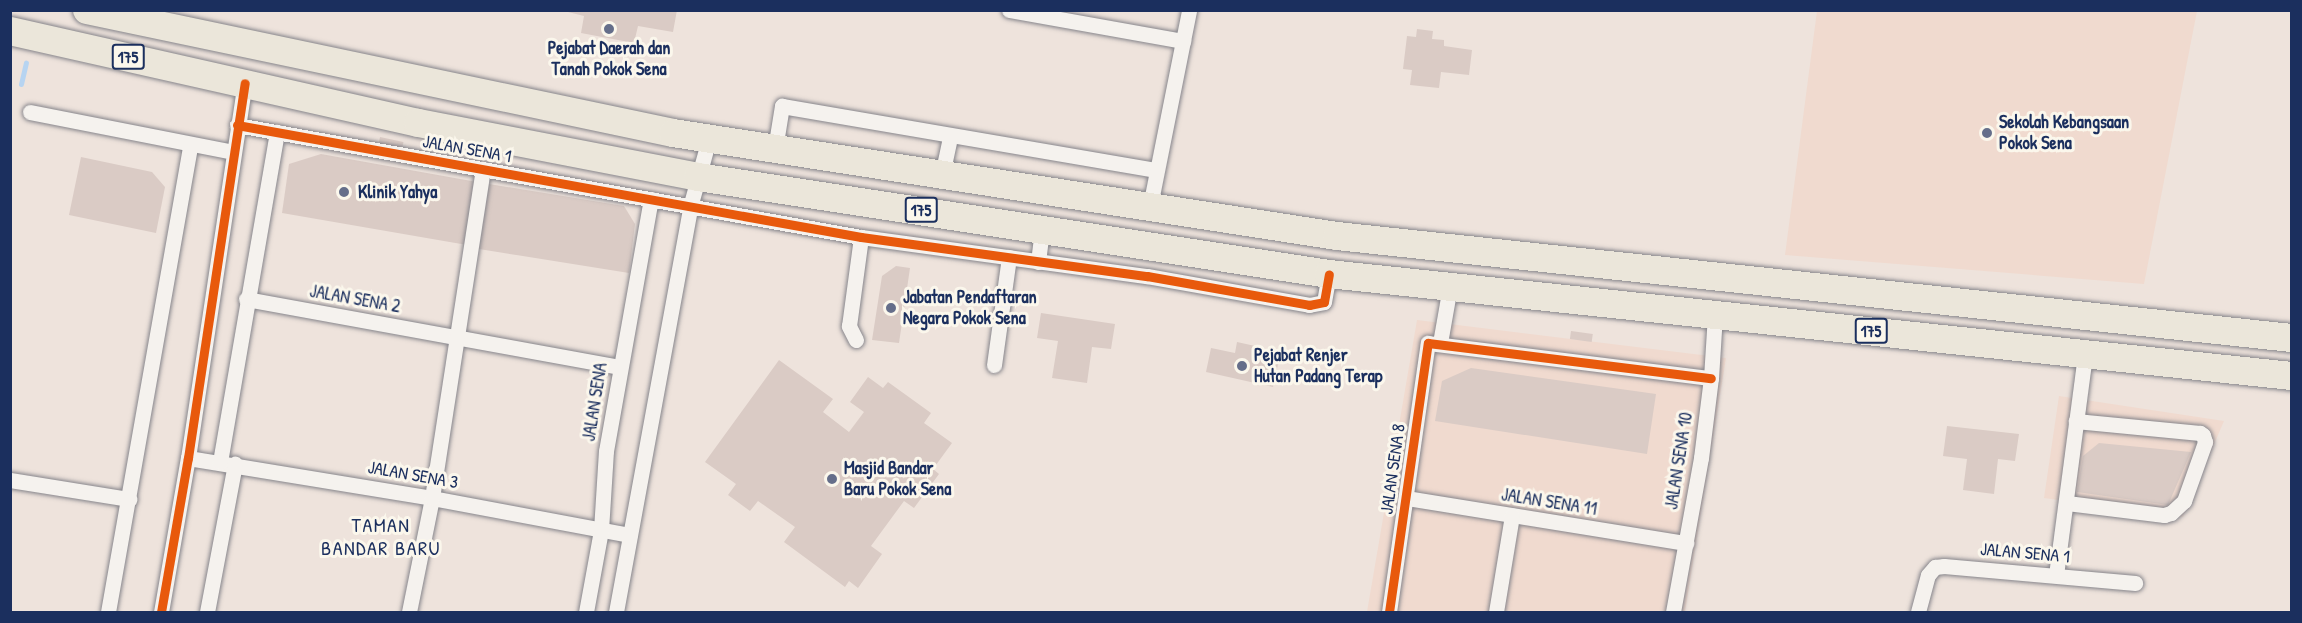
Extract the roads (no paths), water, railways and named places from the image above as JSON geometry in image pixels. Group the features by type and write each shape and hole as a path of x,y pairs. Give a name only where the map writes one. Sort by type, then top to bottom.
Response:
{"highway":[{"name":"175","path":"87,10 507,100 709,139 1337,236 2292,338"},
{"name":"175","path":"10,31 418,123 698,177 1329,273 2292,376"}],"street":[{"path":"1009,10 1055,15 1183,41"},
{"path":"1150,206 1189,10"},
{"path":"161,612 188,458 245,83"},
{"path":"775,149 782,106 1157,171"},
{"path":"30,112 233,152"},
{"name":"JALAN SENA 1","path":"237,125 861,237 1119,272 1317,305 1324,302 1326,297 1329,273"},
{"path":"207,612 246,299 277,132"},
{"path":"942,175 950,136"},
{"path":"616,612 690,207 709,139"},
{"path":"108,612 190,145"},
{"path":"409,612 432,498 483,169"},
{"name":"JALAN SENA","path":"586,612 601,530 606,451 651,199"},
{"path":"1038,262 1042,228"},
{"path":"856,340 849,326 861,237"},
{"path":"1119,272 1122,240"},
{"path":"994,364 1009,257"},
{"path":"1450,286 1440,343 1712,378"},
{"name":"JALAN SENA 2","path":"246,299 620,367"},
{"name":"JALAN SENA 10","path":"1673,612 1712,378 1716,315"},
{"name":"JALAN SENA 8","path":"1389,612 1407,498 1426,347 1432,342 1440,343"},
{"path":"2056,575 2085,354"},
{"path":"2067,503 2164,515 2171,513 2184,501 2205,442 2204,435 2200,433 2076,421"},
{"name":"JALAN SENA 3","path":"188,458 432,498 630,535"},
{"path":"10,480 129,499"},
{"name":"JALAN SENA 11","path":"1407,498 1686,543"},
{"path":"1496,612 1512,515"},
{"name":"JALAN SENA 1","path":"1918,612 1923,587 1935,567 2135,583"}],"waterway":[{"path":"21,84 26,63"}],"place":[{"name":"Pejabat Daerah dan Tanah Pokok Sena","path":"609,29"},
{"name":"Sekolah Kebangsaan Pokok Sena","path":"1987,133"},
{"name":"Klinik Yahya","path":"344,192"},
{"name":"Jabatan Pendaftaran Negara Pokok Sena","path":"891,308"},
{"name":"Pejabat Renjer Hutan Padang Terap","path":"1242,366"},
{"name":"Masjid Bandar Baru Pokok Sena","path":"832,479"}],"district":[{"name":"TAMAN BANDAR BARU","path":"381,536"}]}
